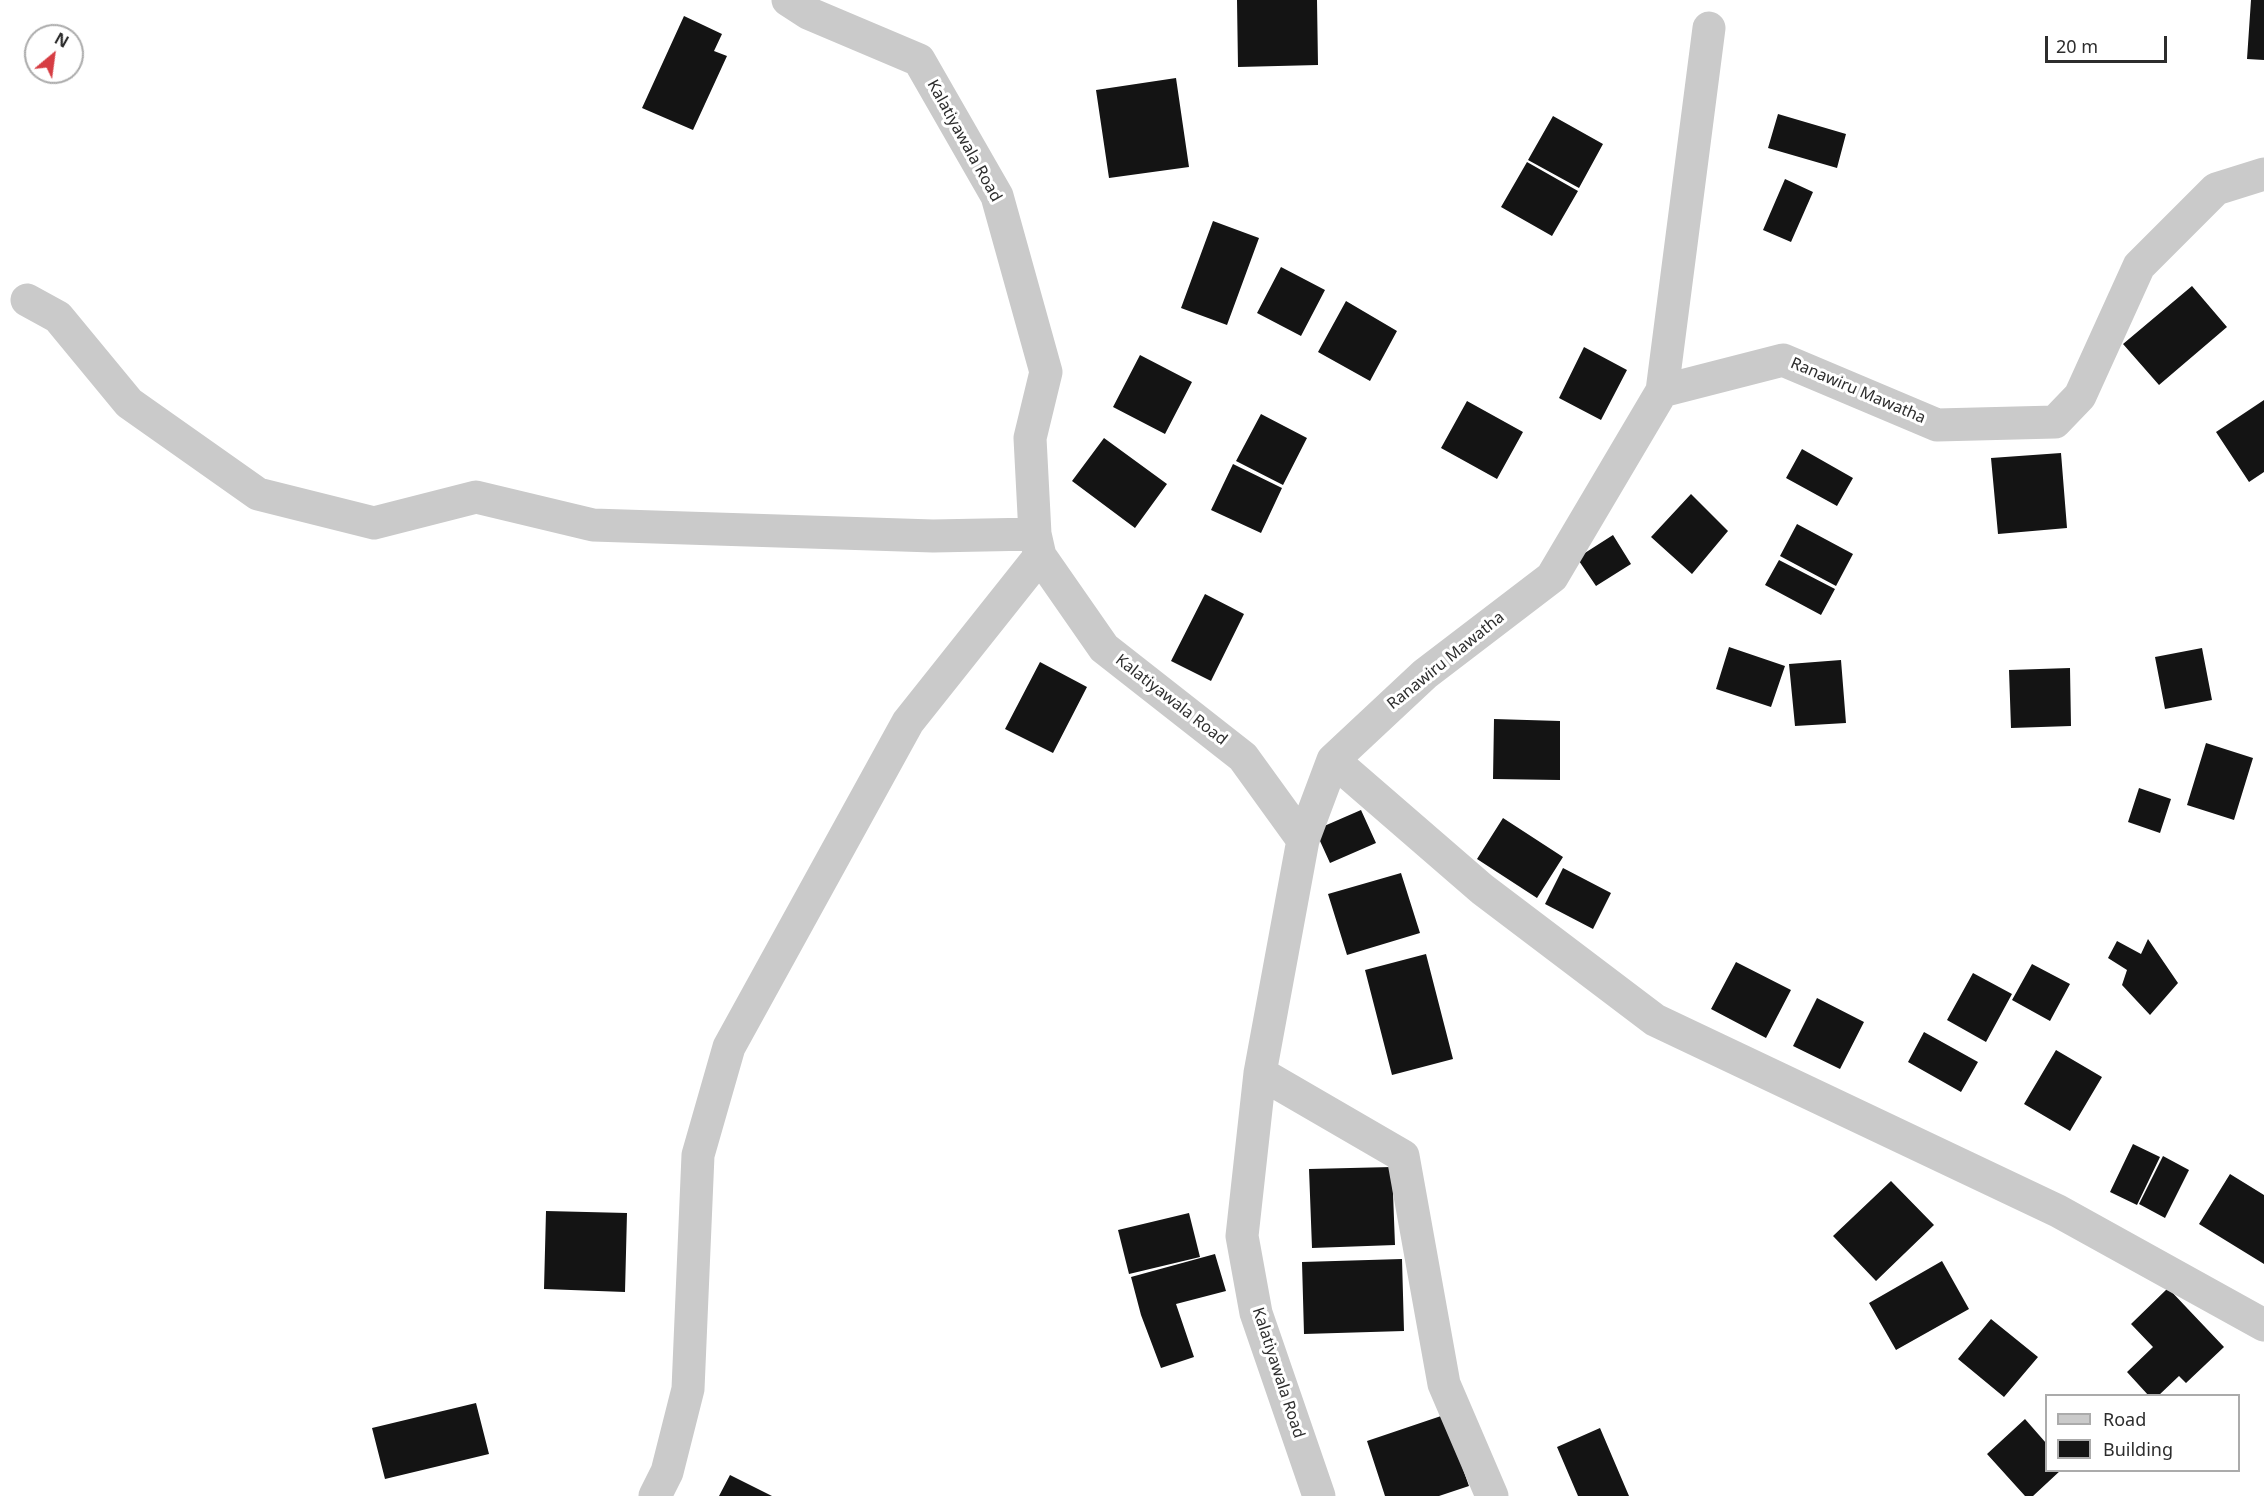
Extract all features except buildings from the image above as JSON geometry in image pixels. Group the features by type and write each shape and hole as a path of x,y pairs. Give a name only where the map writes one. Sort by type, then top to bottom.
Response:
{"street":[{"name":"Kalatiyawala Road","path":"788,0 808,13 919,60 997,195 1046,372 1030,438 1037,545 1104,648 1244,757 1303,840 1260,1073 1242,1236 1256,1313 1319,1496"},
{"path":"1662,391 1709,28"},
{"name":"Ranawiru Mawatha","path":"1303,840 1333,760 1425,674 1552,577 1662,391 1783,360 1937,424 2055,422 2080,396 2139,266 2216,189 2264,174"},
{"path":"27,300 58,317 129,403 258,494 374,523 476,497 593,525 933,536 1037,545"},
{"path":"655,1496 668,1472 688,1389 698,1155 729,1047 908,723 1037,545"},
{"path":"1333,760 1482,889 1655,1020 2058,1211 2264,1326"},
{"path":"1260,1073 1403,1156 1444,1384 1492,1496"}]}
